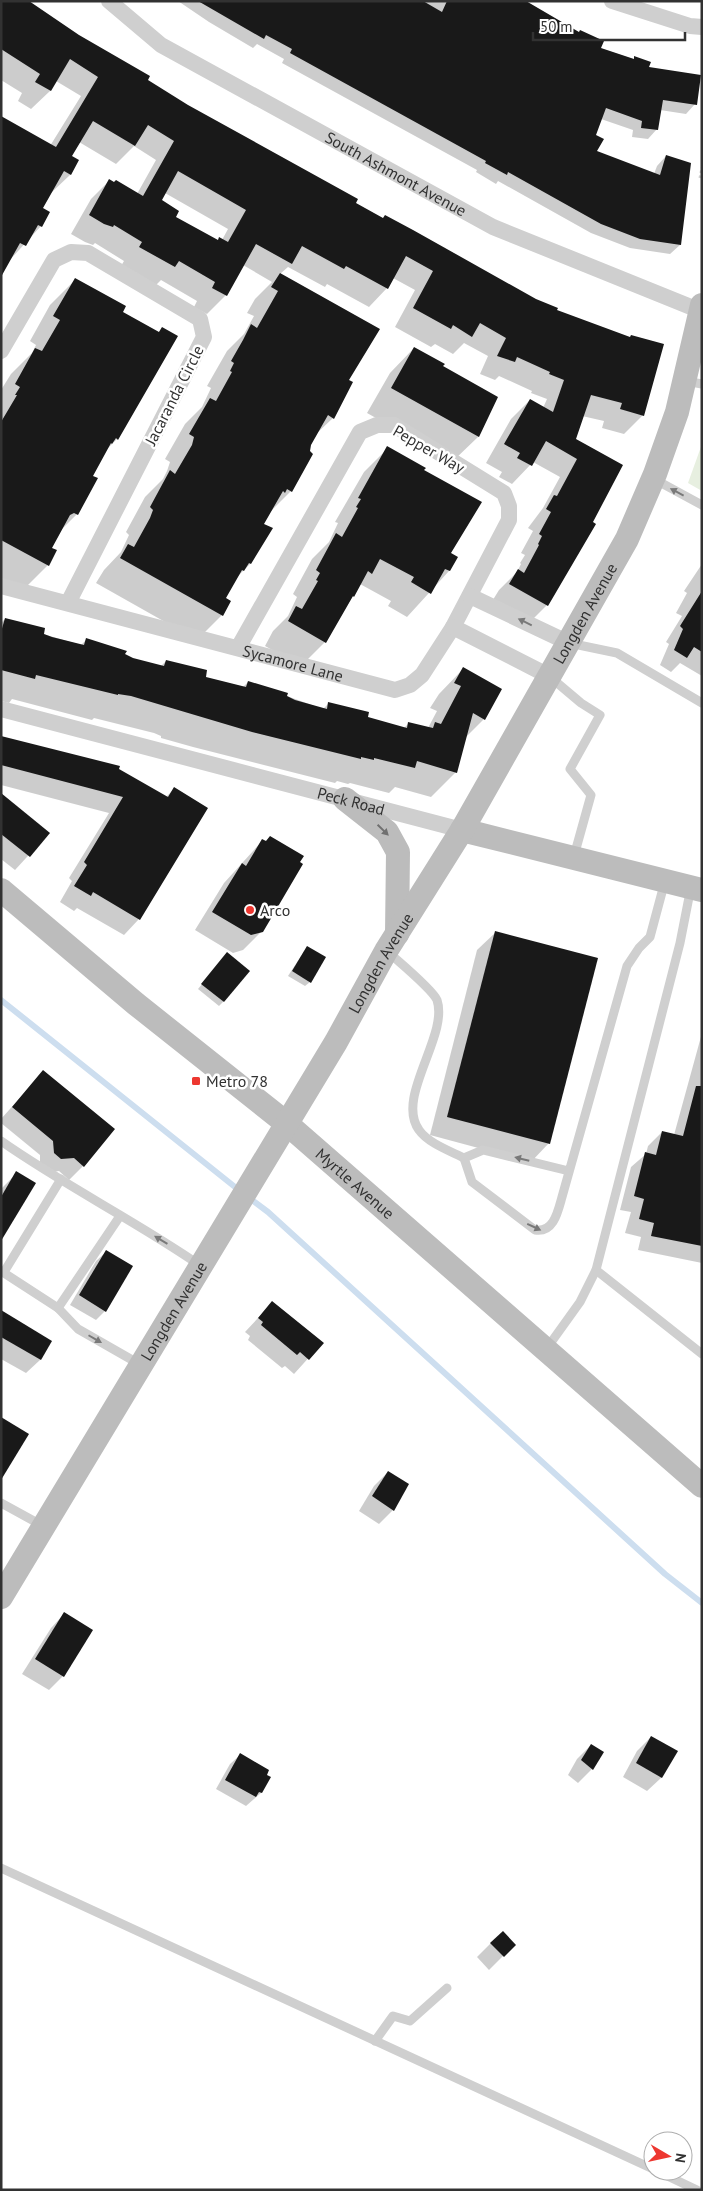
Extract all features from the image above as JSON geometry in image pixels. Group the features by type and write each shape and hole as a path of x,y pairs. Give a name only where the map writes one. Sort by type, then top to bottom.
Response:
{"street":[{"name":"South Ashmont Avenue","path":"109,1 161,45 492,227 701,308"},
{"path":"612,1 690,26 702,27"},
{"name":"Jacaranda Circle","path":"1,351 54,260 71,252 88,253 200,319 203,326 204,337 68,603"},
{"name":"Longden Avenue","path":"1,1596 336,1042 392,943 462,830 628,539 653,479 676,412 693,383 701,308"},
{"name":"Pepper Way","path":"238,648 360,432 377,425 394,425 504,493 509,506 509,520 453,627"},
{"name":"Sycamore Lane","path":"1,586 395,690 410,685 422,675 453,627"},
{"path":"470,596 569,643"},
{"path":"453,627 549,676"},
{"name":"Peck Road","path":"1,709 462,830 696,888"},
{"path":"346,800 387,832 398,852 392,943"},
{"name":"Myrtle Avenue","path":"1,890 136,1004 286,1122 702,1486"},
{"path":"570,1372 702,1494"}],"lane":[{"path":"653,479 702,505"},
{"path":"569,643 617,653 702,703"},
{"path":"549,676 581,703 600,715 570,769 591,795 574,858"},
{"path":"392,943 436,998 439,1010 437,1029 416,1089 414,1106 416,1124 419,1130 431,1140 464,1158 472,1182 525,1223 535,1230 542,1231 550,1227 556,1216 626,966 650,937 665,880"},
{"path":"546,1351 580,1302 596,1270 680,943 696,888"},
{"path":"1,1141 61,1180 164,1241 201,1266"},
{"path":"464,1158 484,1150 569,1171"},
{"path":"61,1180 3,1271 58,1308 78,1329 141,1365"},
{"path":"58,1308 120,1216"},
{"path":"596,1270 702,1354"},
{"path":"1,1503 44,1526"},
{"path":"1,1868 643,2164"},
{"path":"375,2041 393,2016 410,2020 447,1988"},
{"path":"678,2181 697,2190"}],"path":[{"path":"700,178 702,168"}],"green space":[{"path":"702,444 702,491 688,483"}],"building":[{"path":"1,1 29,1 79,35 150,76 148,80 188,105 358,199 356,203 383,218 385,215 536,299 558,308 557,310 630,337 631,335 664,344 644,416 620,409 622,403 591,395 576,439 623,465 593,522 596,524 548,606 509,584 518,569 524,573 539,545 542,536 539,534 551,512 546,509 554,495 557,496 577,459 546,441 532,466 517,458 520,453 504,444 530,399 553,412 564,380 517,357 515,362 497,356 506,338 480,323 472,337 453,325 451,329 413,308 433,271 406,256 388,289 346,266 344,269 302,246 292,264 256,244 227,296 212,288 215,282 179,261 175,267 139,247 142,242 114,225 113,227 104,224 89,215 109,179 114,182 116,180 143,196 174,141 148,125 135,146 93,121 72,156 79,160 71,175 64,171 43,208 50,212 42,227 38,225 26,246 20,243 1,277 1,116 56,147 98,77 70,59 51,91 35,82 40,74 1,49","holes":["178,171 246,210 228,242 219,237 218,240 176,217 179,211 162,200"]},
{"path":"198,1 423,1 442,12 447,1 526,1 579,32 580,30 604,41 601,48 634,59 634,56 651,62 649,67 701,75 697,105 663,100 658,130 641,128 642,121 606,108 596,135 604,139 597,151 660,175 666,155 691,163 681,245 640,239 601,224 508,172 507,175 485,163 486,161 290,53 292,49 266,35 264,39"},
{"path":"280,273 380,329 349,380 353,382 334,419 328,415 311,445 310,451 313,454 292,492 287,489 285,493 283,491 264,524 273,528 251,564 249,563 244,571 242,570 226,598 231,601 223,616 120,558 128,544 134,547 150,518 153,510 150,507 170,470 175,474 192,445 194,437 189,434 210,398 216,401 232,372 230,371 234,363 231,361 251,324 257,328 278,291 271,287"},
{"path":"75,278 126,306 123,312 159,332 162,327 178,336 118,440 116,438 111,443 93,476 98,478 78,515 74,513 70,515 52,548 57,550 49,566 1,540 1,422 17,395 15,395 20,387 15,384 35,348 42,351 60,320 53,316"},
{"path":"414,347 498,397 479,437 391,388"},
{"path":"387,446 426,468 424,470 482,502 451,553 458,557 450,571 445,569 431,594 411,582 414,577 380,559 372,574 368,571 326,643 288,621 296,606 302,609 318,581 316,580 320,573 316,570 336,533 342,537 358,508 356,507 361,499 358,498"},
{"path":"702,591 702,652 694,647 687,658 674,650 683,629 680,626"},
{"path":"5,618 45,628 44,634 52,637 84,645 86,638 127,651 125,654 133,658 164,666 166,660 207,670 206,677 246,687 248,681 288,693 287,696 295,700 327,709 328,702 369,712 368,717 407,728 408,722 433,728 435,722 441,724 461,686 454,683 463,667 502,689 485,720 473,713 457,773 417,761 415,768 374,758 374,760 361,757 361,759 252,732 131,696 118,695 36,675 35,679 1,670 1,632"},
{"path":"1,736 120,766 119,769 168,797 174,787 208,808 140,920 93,892 91,896 74,886 87,865 84,862 123,797 1,765"},
{"path":"1,793 50,833 30,857 1,834"},
{"path":"270,836 304,856 300,862 303,864 263,932 251,935 212,912 242,863 246,866 262,839 266,841"},
{"path":"495,931 598,958 550,1144 447,1117"},
{"path":"307,946 326,957 311,983 292,971"},
{"path":"227,952 250,971 224,1002 201,984"},
{"path":"43,1070 115,1129 84,1167 74,1158 61,1159 54,1153 53,1141 12,1107"},
{"path":"696,1086 702,1086 702,1246 651,1236 654,1223 639,1219 644,1199 634,1196 645,1152 656,1155 662,1131 683,1136"},
{"path":"16,1171 36,1183 1,1241 1,1197"},
{"path":"106,1250 133,1266 106,1312 79,1295"},
{"path":"272,1301 324,1343 309,1360 300,1352 297,1355 261,1325 263,1322 258,1318"},
{"path":"1,1310 52,1341 41,1360 1,1337"},
{"path":"1,1417 29,1434 1,1480"},
{"path":"388,1471 409,1484 394,1511 372,1496"},
{"path":"64,1612 93,1630 64,1677 35,1659"},
{"path":"651,1736 678,1751 662,1778 636,1763"},
{"path":"591,1744 604,1752 593,1770 581,1760"},
{"path":"240,1753 269,1770 267,1775 271,1777 262,1793 259,1792 256,1797 225,1780"},
{"path":"503,1931 516,1945 504,1957 490,1943"}],"waterway":[{"path":"1,1000 240,1191"},
{"path":"248,1197 268,1212 665,1574 702,1603"}],"place":[{"name":"Arco","path":"250,910"},
{"name":"Metro 78","path":"196,1081"}]}
